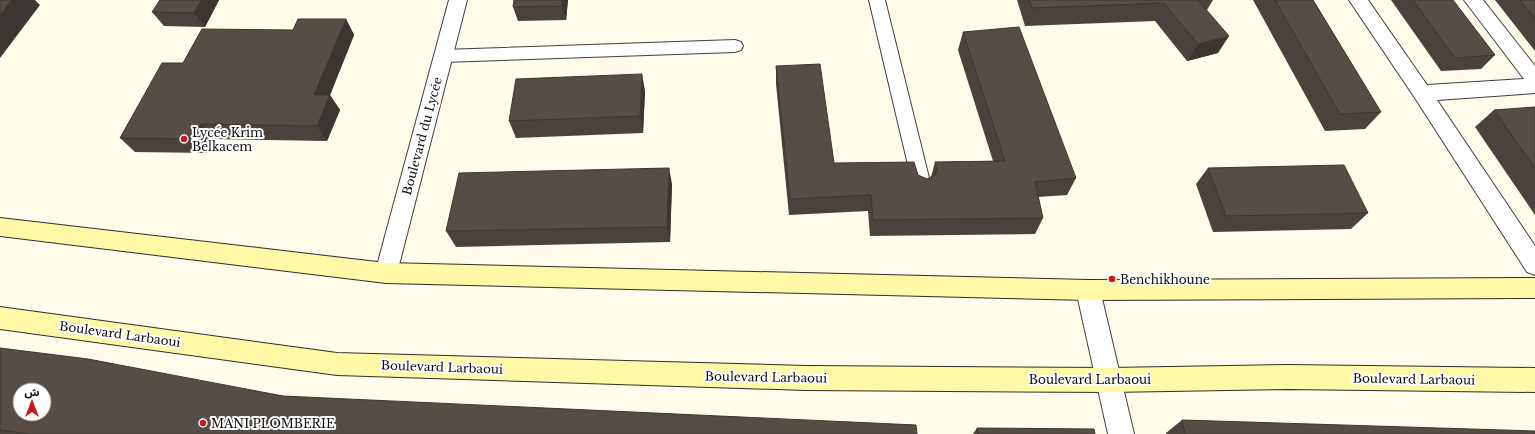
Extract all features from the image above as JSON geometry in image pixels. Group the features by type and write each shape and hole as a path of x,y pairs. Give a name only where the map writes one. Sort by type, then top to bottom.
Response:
{"main road":[{"path":"0,227 386,273 1088,290 1535,288"},
{"name":"Boulevard Larbaoui","path":"0,318 337,364 806,378 1110,380 1288,377 1535,380"}],"street":[{"name":"Boulevard du Lycée","path":"386,273 458,0"},
{"path":"1358,0 1422,92 1535,265"},
{"path":"1473,0 1535,80"},
{"path":"1422,92 1535,86"},
{"path":"1088,290 1110,380 1121,434"}],"lane":[{"path":"877,0 922,186"},
{"path":"443,56 735,46"}],"building":[{"path":"0,0 11,0 0,15"},
{"path":"160,0 201,0 194,13 152,12"},
{"path":"514,0 562,0 562,6 513,7"},
{"path":"1029,0 1198,0 1229,36 1198,44 1164,3 1032,8"},
{"path":"1275,0 1313,0 1381,112 1340,114"},
{"path":"1413,0 1453,0 1495,55 1455,58"},
{"path":"1520,0 1535,0 1535,18"},
{"path":"298,19 346,19 314,95 330,95 317,126 201,124 193,139 120,138 162,63 183,63 202,29 293,30"},
{"path":"1019,27 1076,178 1035,182 1043,218 873,220 871,195 790,199 776,66 820,64 834,163 914,162 918,175 927,179 935,175 937,169 935,162 1005,161 963,32"},
{"path":"642,74 640,116 509,121 516,79"},
{"path":"1535,107 1535,168 1494,110"},
{"path":"1344,165 1368,213 1226,216 1208,168"},
{"path":"669,168 667,227 446,231 459,173"},
{"path":"0,348 88,359 283,396 916,425 917,434 29,434 0,430"},
{"path":"1182,420 1535,431 1535,434 1185,434"},
{"path":"977,428 1094,429 1095,434 978,434"}],"place":[{"name":"Lycée Krim Belkacem","path":"184,139"},
{"name":"Benchikhoune","path":"1112,279"},
{"name":"MANI PLOMBERIE","path":"203,423"}]}
